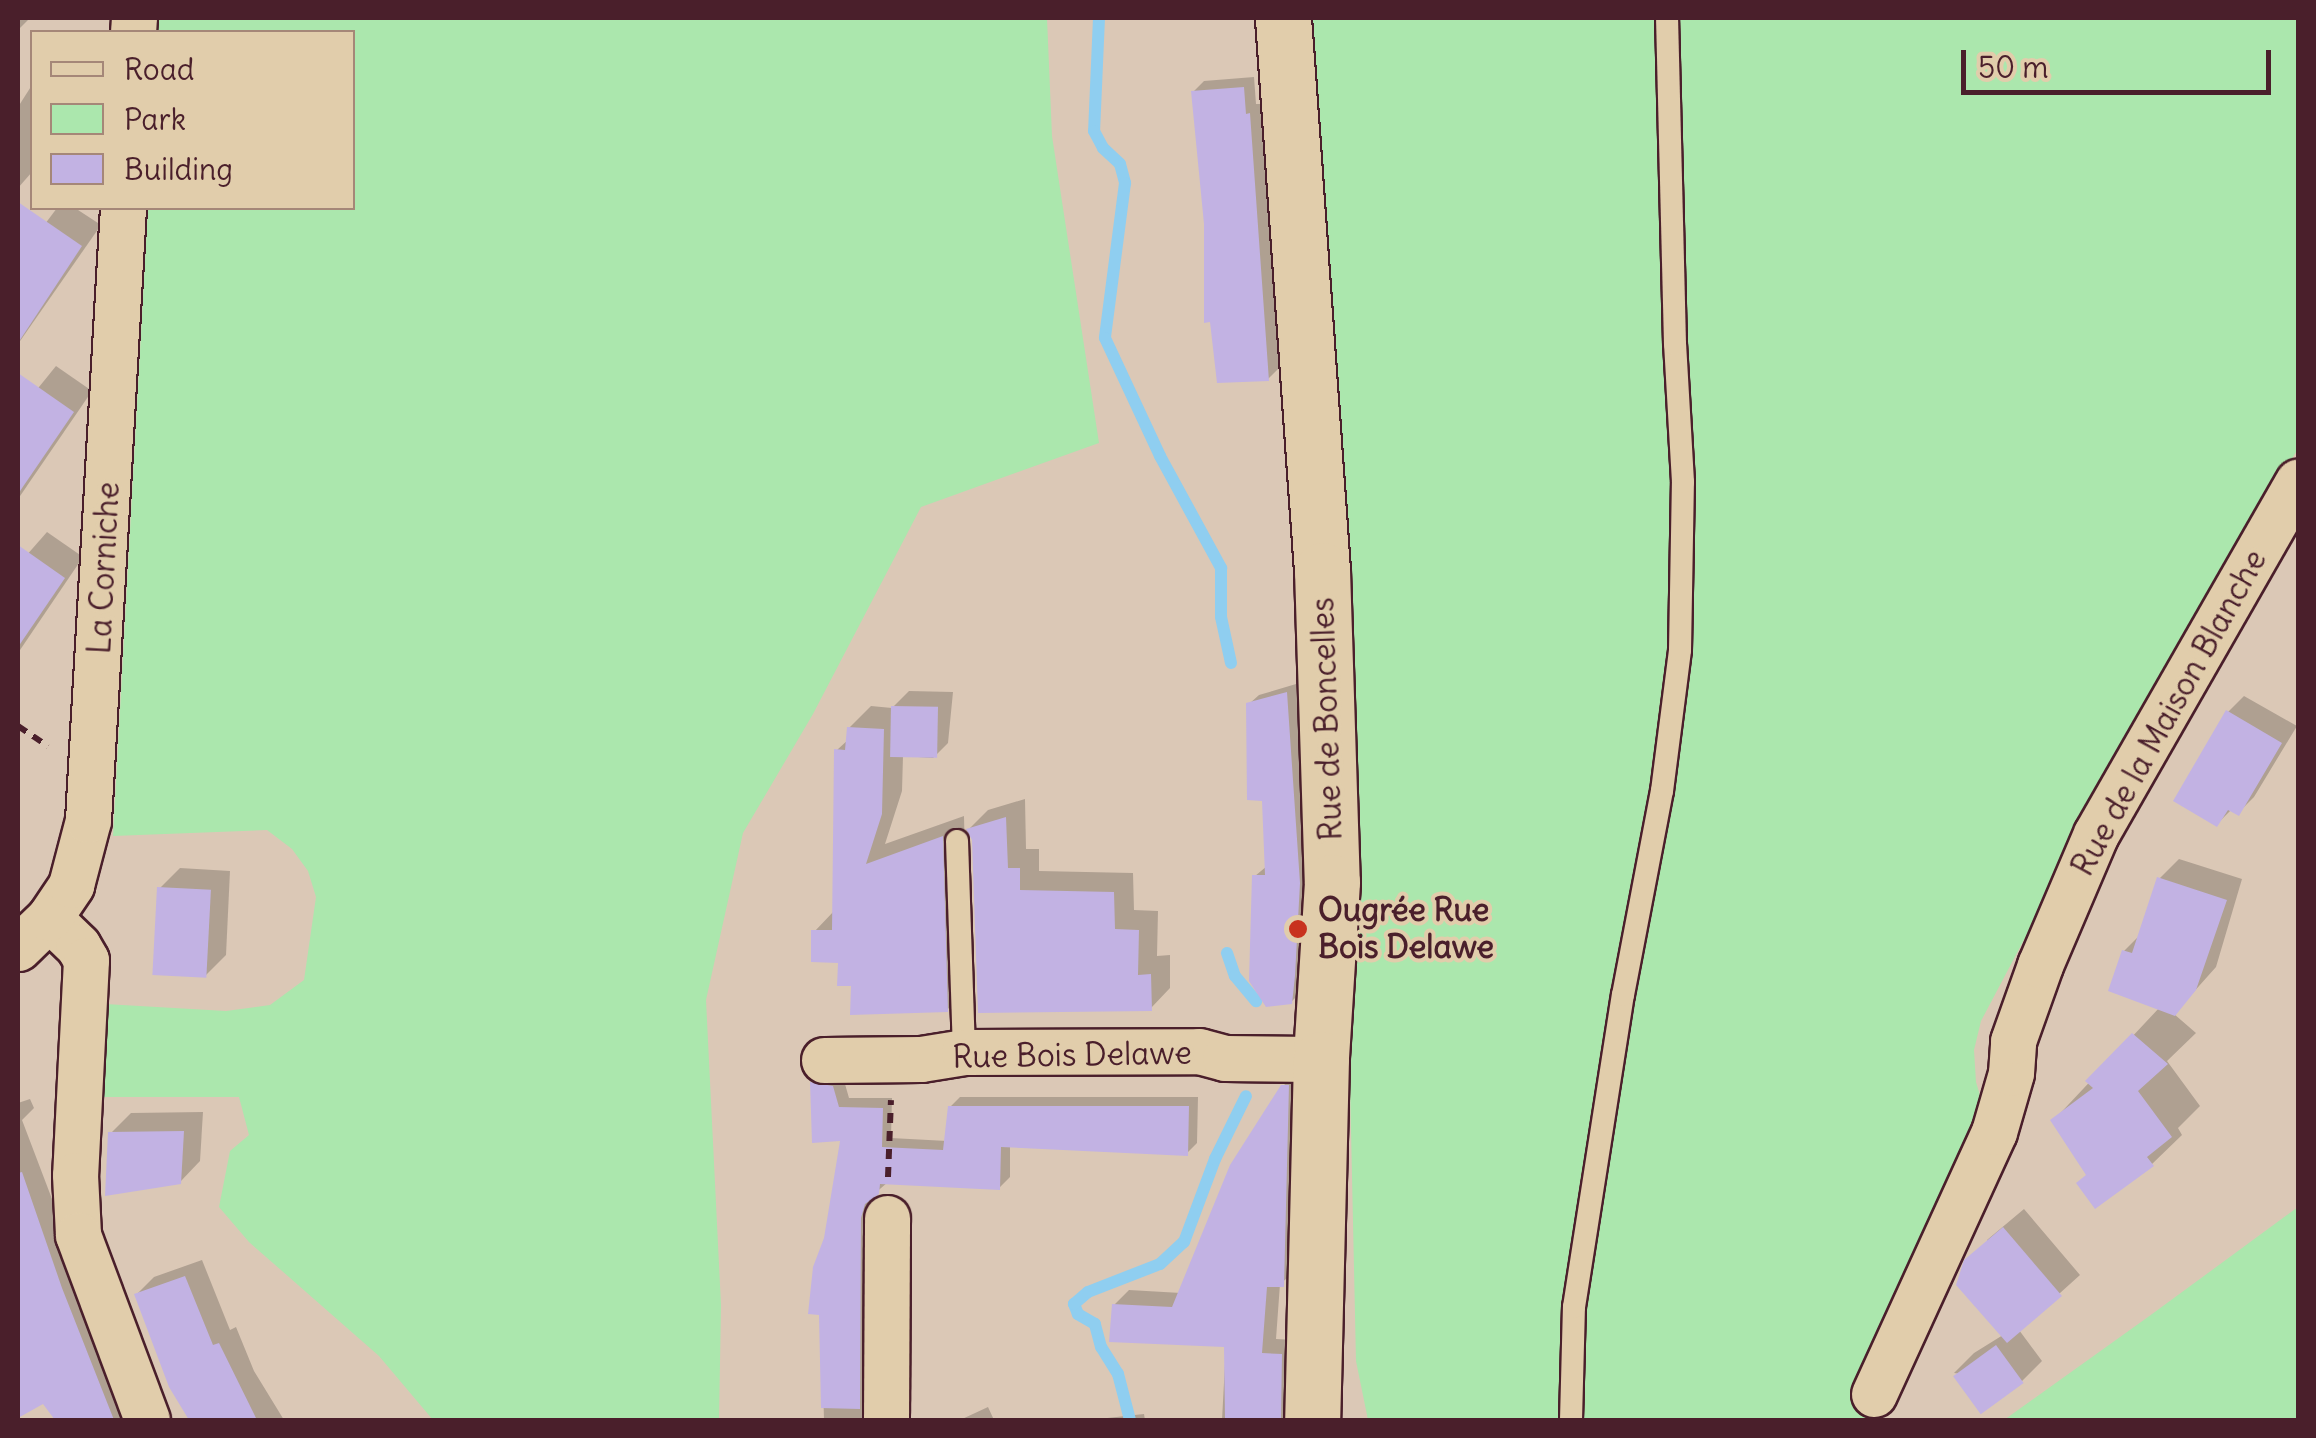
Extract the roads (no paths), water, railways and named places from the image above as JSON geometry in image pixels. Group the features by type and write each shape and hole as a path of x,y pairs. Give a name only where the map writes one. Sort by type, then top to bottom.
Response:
{"main road":[{"name":"Rue de Boncelles","path":"1282,18 1323,589 1332,882 1321,1059 1312,1420"}],"street":[{"name":"La Corniche","path":"33,933 71,885 81,856 93,771 123,210"},
{"name":"Rue de la Maison Blanche","path":"1874,1394 1994,1132 2011,1073 2013,1040 2096,834 2298,482"},
{"path":"33,933 86,960 75,1175 78,1235 147,1420"},
{"name":"Rue Bois Delawe","path":"824,1060 921,1060 964,1052 1199,1051 1225,1058 1321,1059"},
{"path":"886,1218 886,1420"}],"lane":[{"path":"1571,1420 1574,1308 1620,1012 1662,791 1680,650 1684,482 1668,18"},
{"path":"957,840 964,1052"}],"waterway":[{"path":"1099,18 1094,131 1103,148 1120,164 1125,183 1105,338 1160,456 1221,568 1221,617 1231,663"},
{"path":"1227,953 1235,976 1256,1001"},
{"path":"1130,1420 1118,1374 1101,1347 1095,1324 1078,1314 1074,1304 1088,1292 1160,1264 1184,1242 1215,1159 1246,1096"}],"place":[{"name":"Ougrée Rue Bois Delawe","path":"1298,929"}]}
